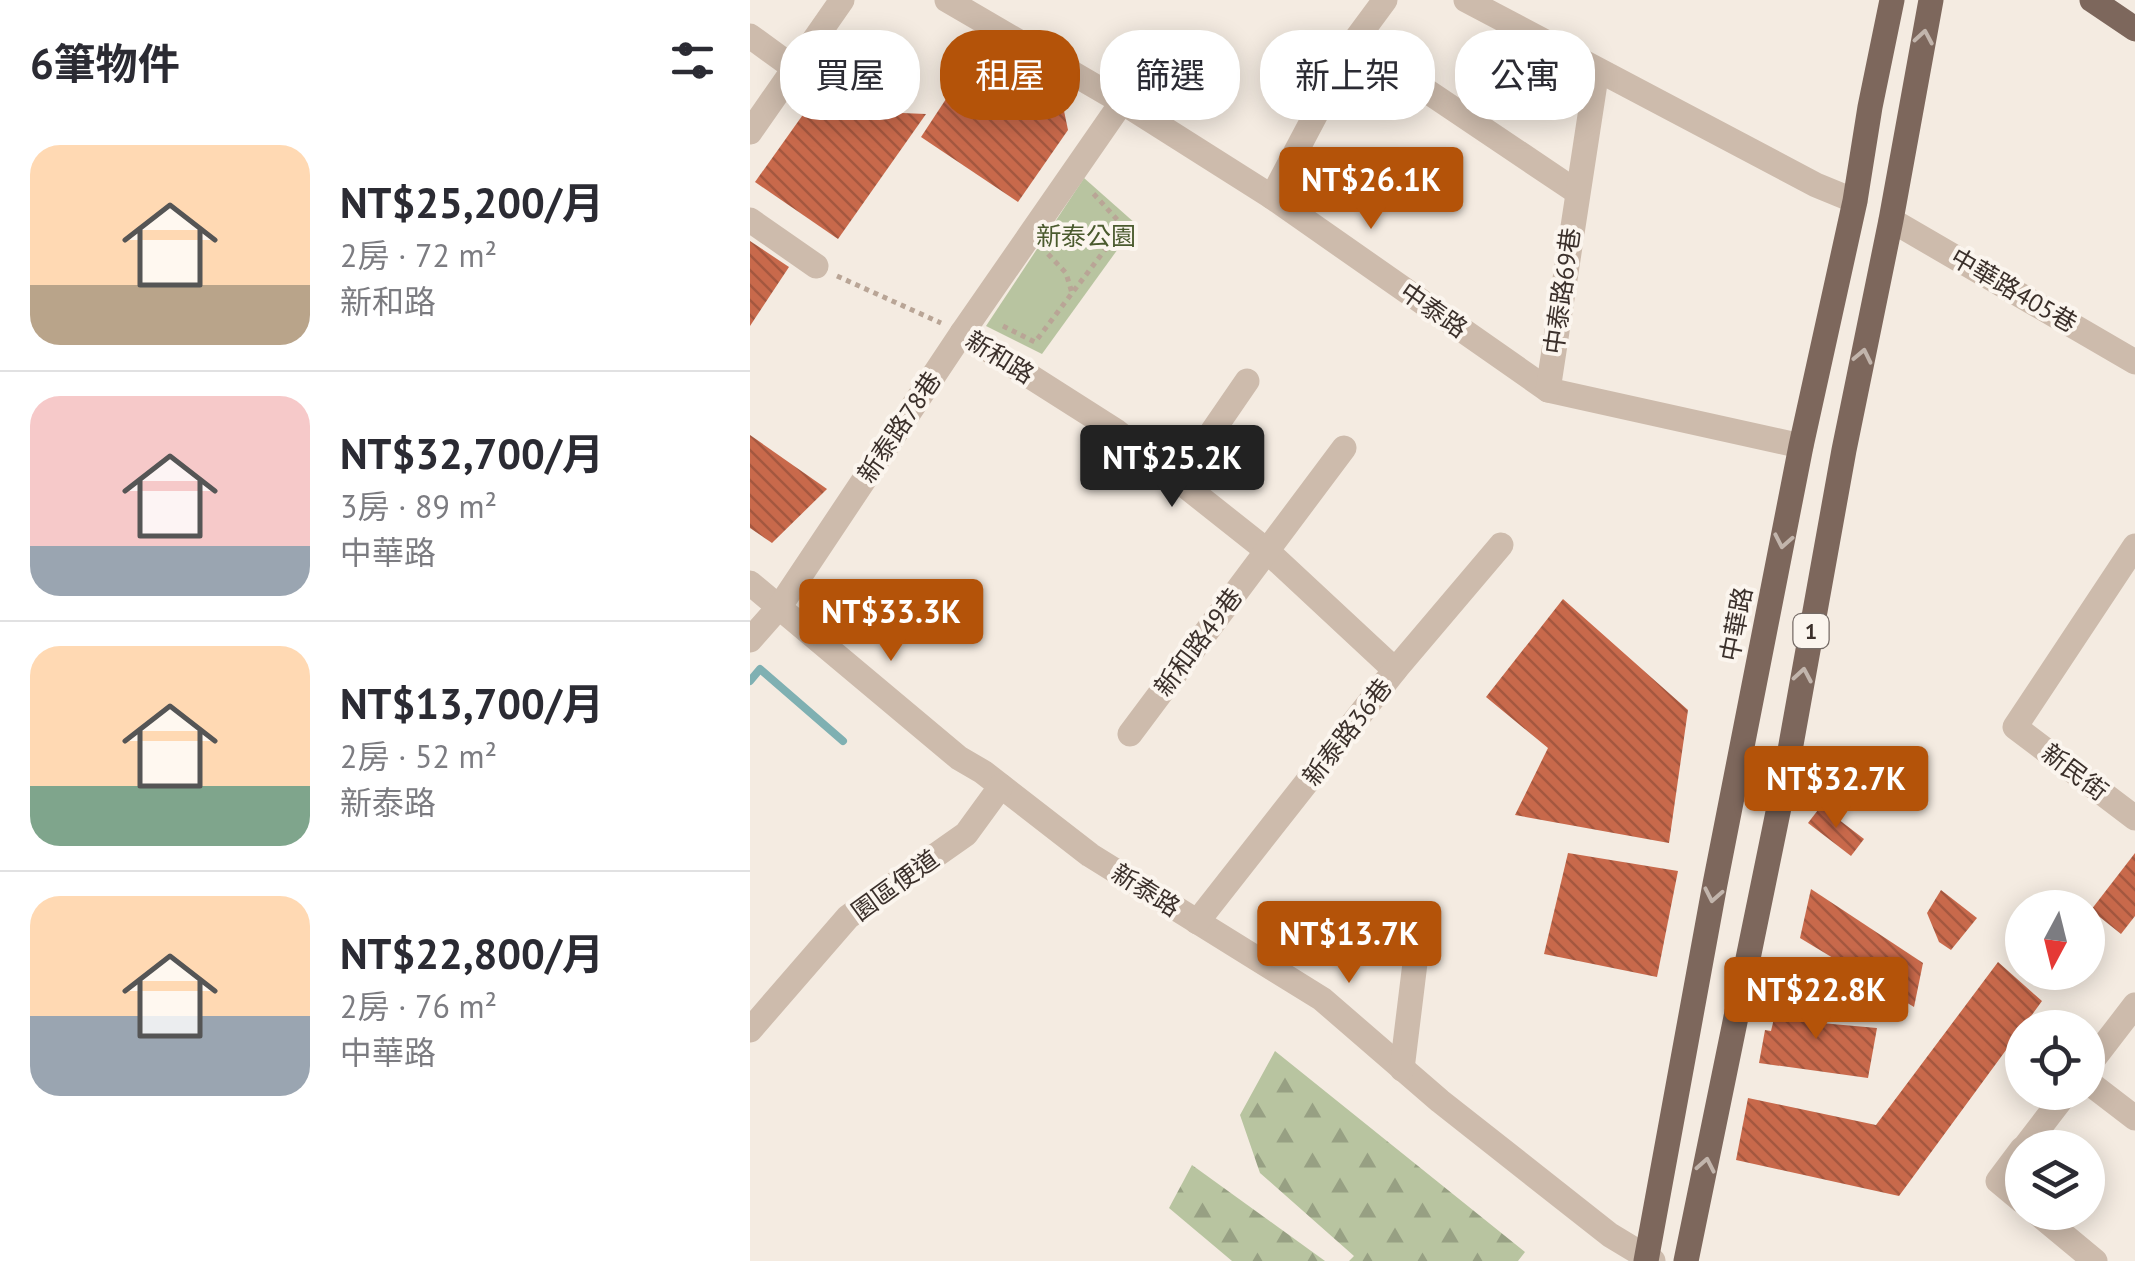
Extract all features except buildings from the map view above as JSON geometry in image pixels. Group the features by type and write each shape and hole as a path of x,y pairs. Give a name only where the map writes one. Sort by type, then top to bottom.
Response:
{"main road":[{"name":"中華路","path":"1649,1260 1718,868 1892,0"},
{"name":"1","path":"1686,1261 1785,778 1930,0"},
{"path":"2092,0 2135,29"}],"street":[{"path":"821,30 842,0"},
{"name":"中泰路","path":"947,0 1100,89"},
{"path":"1363,30 1385,0"},
{"path":"1466,0 1816,186 1854,201"},
{"path":"750,36 780,58"},
{"name":"中泰路69巷","path":"1548,390 1597,70"},
{"path":"750,132 780,88"},
{"path":"1435,96 1577,192"},
{"name":"新泰路78巷","path":"750,640 780,606 1110,120"},
{"name":"中泰路","path":"1151,120 1272,196 1548,390 1801,446"},
{"path":"1272,196 1312,120"},
{"path":"750,220 816,266"},
{"name":"中華路405巷","path":"1891,220 2135,362"},
{"name":"新和路","path":"962,333 1116,430 1266,550 1396,670"},
{"path":"1179,480 1246,381"},
{"name":"新和路49巷","path":"1130,734 1344,448"},
{"name":"新泰路36巷","path":"1197,922 1396,670 1501,545"},
{"name":"新民街","path":"2135,546 2016,727 2135,818"},
{"name":"新泰路","path":"750,583 959,758 983,772 1090,855 1322,1000 1440,1101 1610,1235 1649,1260"},
{"name":"園區便道","path":"750,1030 848,917 966,834 1001,786"},
{"path":"1402,1069 1415,963"},
{"path":"2105,1044 2135,1005"},
{"path":"2105,1095 2135,1118"},
{"path":"2037,1130 2053,1110"},
{"path":"2058,1230 2095,1261"}],"path":[{"path":"995,322 1035,342 1123,226 1086,186"},
{"path":"1044,250 1066,273 1072,293"},
{"name":"新和路","path":"816,266 962,333"}],"green space":[{"name":"新泰公園","path":"1084,178 1136,224 1042,354 986,326"},
{"path":"1275,1051 1525,1252 1518,1261 1349,1261 1354,1256 1260,1173 1240,1115"},
{"path":"1192,1165 1325,1261 1232,1261 1169,1208"}],"waterway":[{"path":"750,681 760,669 843,741"}]}
